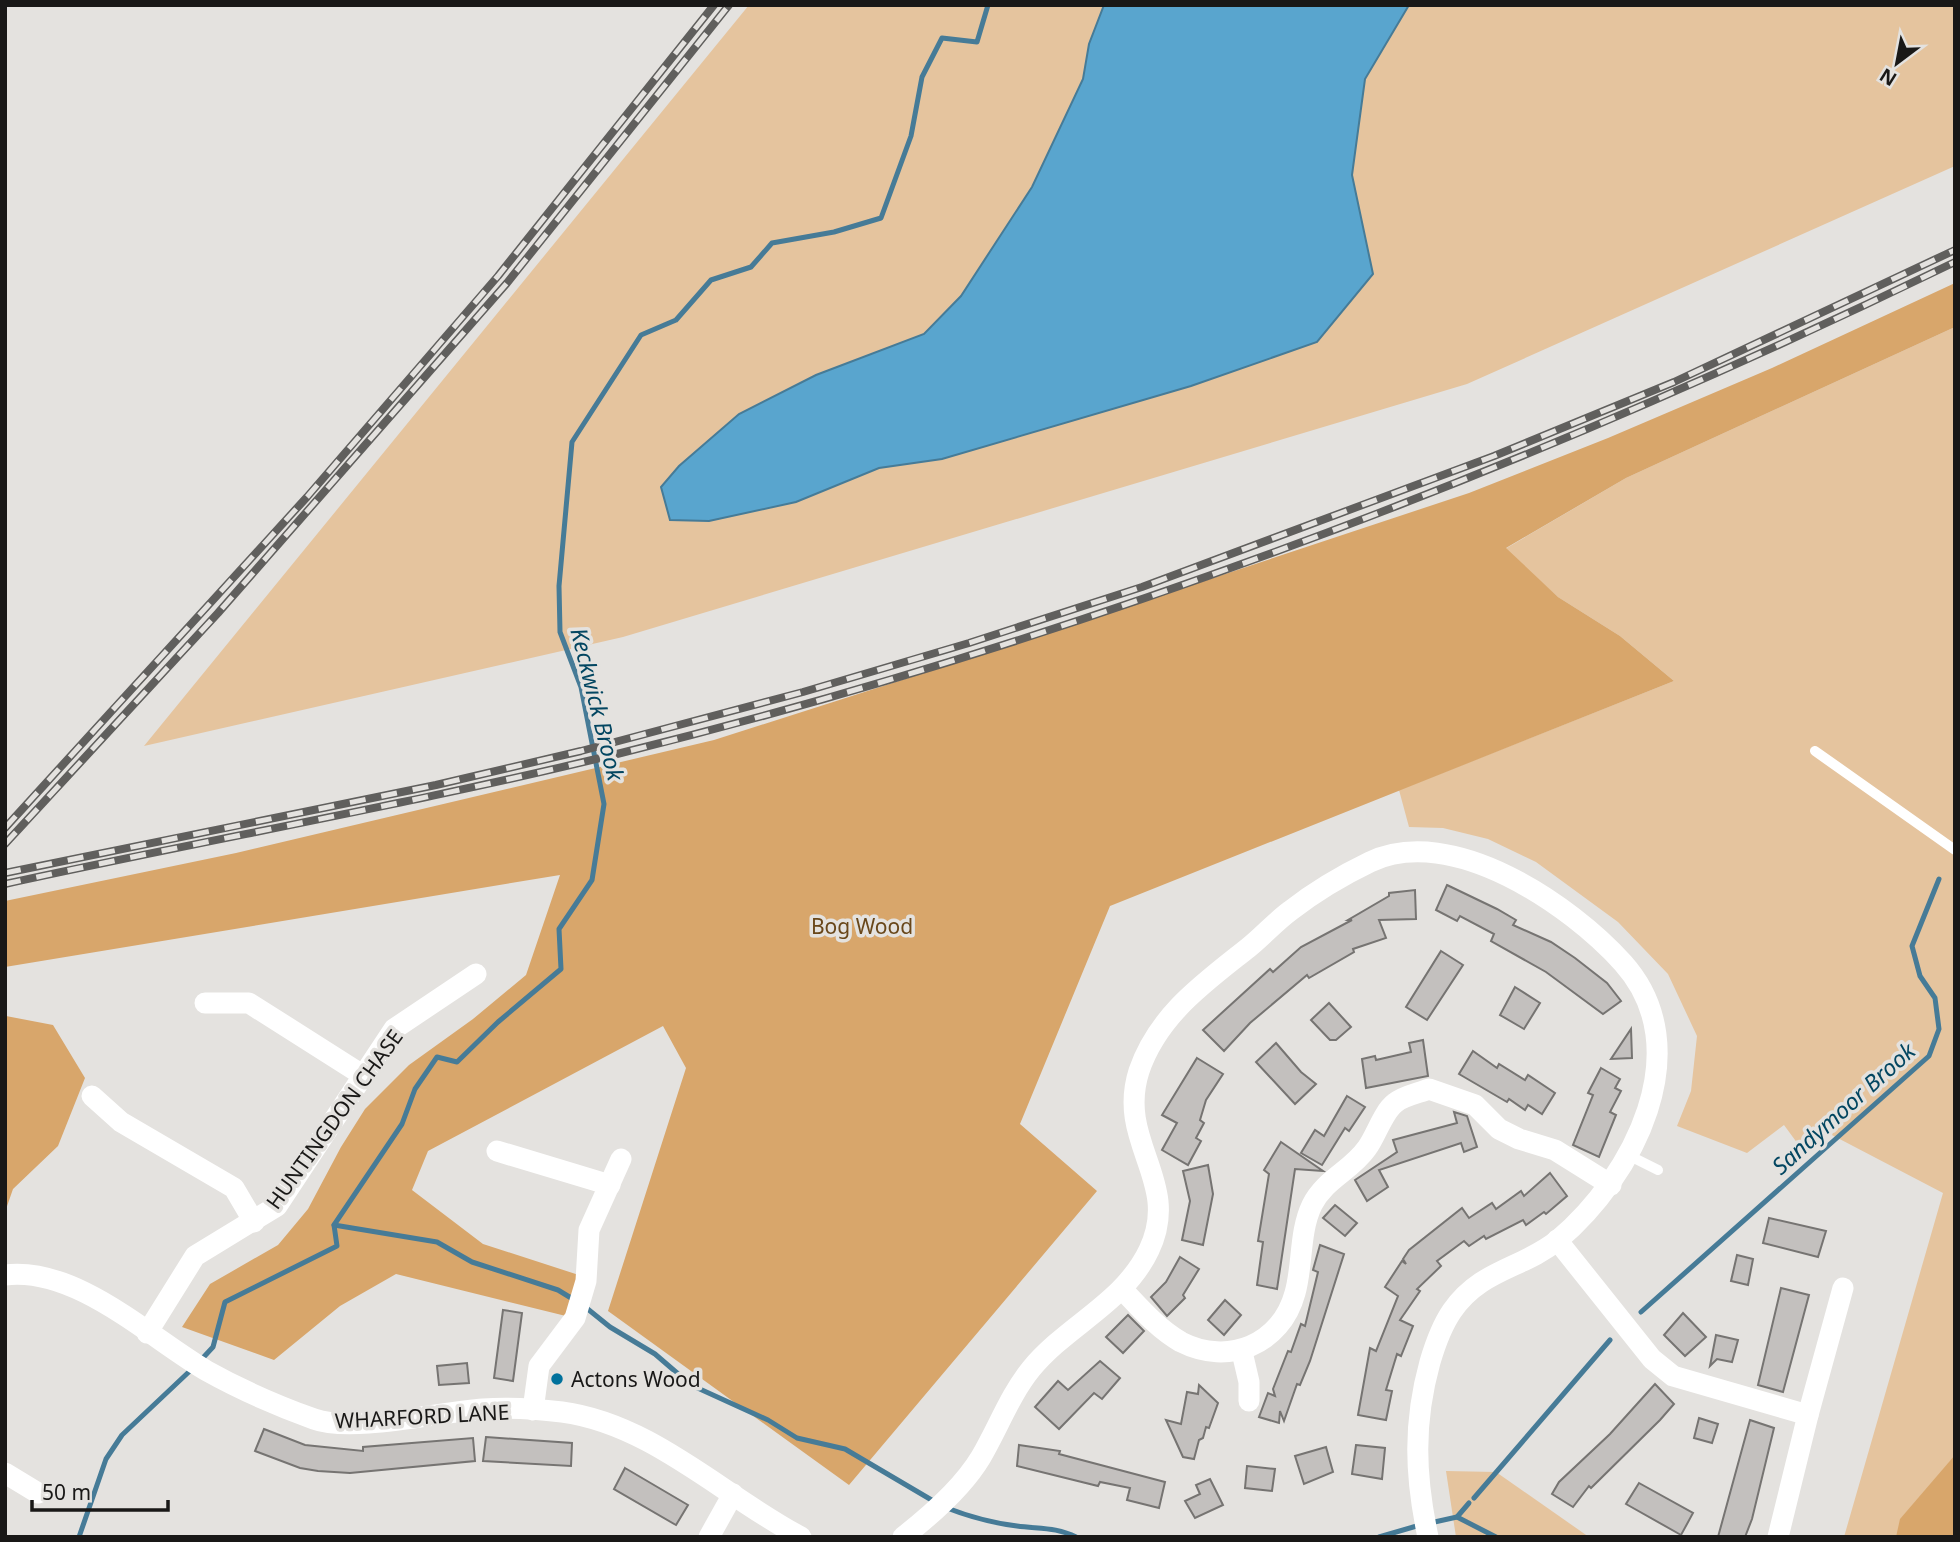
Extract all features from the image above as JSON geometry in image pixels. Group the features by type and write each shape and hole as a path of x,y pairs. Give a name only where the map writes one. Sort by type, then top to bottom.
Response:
{"street":[{"path":"902,1537 923,1520 978,1462 1030,1370 1122,1289 1143,1262 1158,1223 1159,1201 1154,1176 1134,1125 1133,1092 1153,1039 1188,996 1290,911 1374,860 1408,854 1441,855 1487,867 1529,887 1567,912 1605,943 1638,982 1656,1021 1659,1047 1657,1080 1628,1155 1611,1185 1558,1240 1485,1278 1465,1293 1448,1316 1436,1342 1421,1396 1416,1454 1421,1504 1428,1537"},
{"name":"HUNTINGDON CHASE","path":"147,1332 195,1256 277,1206 394,1029 475,974"},
{"path":"205,1003 249,1003 364,1076"},
{"path":"1122,1289 1158,1326 1183,1343 1205,1349 1242,1352 1262,1341 1279,1326 1295,1293 1306,1223 1312,1205 1334,1176 1367,1149 1393,1103 1429,1089 1475,1105 1499,1129 1519,1139 1555,1150 1611,1185"},
{"path":"92,1096 121,1122 234,1188 254,1222"},
{"path":"497,1151 610,1185"},
{"path":"533,1410 539,1366 575,1318 586,1281 589,1230 621,1159"},
{"path":"1558,1240 1652,1359 1673,1376 1808,1415"},
{"name":"WHARFORD LANE","path":"5,1275 19,1273 57,1279 208,1371 317,1421 362,1422 485,1409 533,1410 585,1416 617,1427 801,1537"},
{"path":"1778,1537 1843,1288"},
{"path":"1242,1352 1249,1382 1249,1401"},
{"path":"5,1473 38,1493"},
{"path":"709,1537 733,1494"}],"lane":[{"path":"1815,751 1955,850"},
{"path":"1628,1155 1658,1170"}],"shaded area":[{"path":"749,5 1104,5 1089,44 1083,79 1032,187 961,296 924,334 816,375 709,521 796,502 879,468 942,459 1191,386 1317,342 1373,274 1352,175 1365,79 1409,5 1955,5 1955,166 1467,384 623,637 144,746"},
{"path":"1955,327 1955,1537 1844,1537 1943,1193 1830,1134 1806,1155 1784,1125 1747,1153 1677,1126 1691,1091 1697,1036 1668,974 1618,922 1536,862 1488,839 1443,828 1409,827 1399,790 1674,681 1620,636 1558,597 1505,549 1626,478"},
{"path":"1446,1471 1496,1472 1589,1537 1456,1537"}],"green space":[{"name":"Bog Wood","path":"1955,283 1955,327 1626,478 1506,548 1558,597 1620,636 1674,681 1110,906 1020,1124 1097,1191 849,1485 608,1311 686,1068 663,1026 428,1151 412,1190 483,1244 585,1277 574,1318 396,1274 340,1306 274,1360 182,1327 210,1284 278,1245 308,1209 365,1109 409,1065 473,1019 526,975 560,875 5,967 5,901 236,853 714,740 1002,648 1469,493 1608,438 1772,368"},
{"path":"6,1016 53,1025 85,1078 58,1146 13,1189 5,1212"},
{"path":"1955,1455 1955,1537 1896,1537 1900,1519"}],"water":[{"path":"1104,5 1409,5 1365,79 1352,175 1373,274 1317,342 1191,386 942,459 879,468 796,502 709,521 670,520 661,487 679,466 739,414 816,375 924,334 961,296 1032,187 1083,79 1089,44"}],"building":[{"path":"1447,885 1497,909 1516,920 1513,925 1551,942 1575,958 1607,983 1621,1001 1603,1014 1546,972 1491,941 1494,934 1460,916 1457,921 1436,910"},
{"path":"1415,890 1416,919 1379,920 1386,938 1353,949 1354,952 1309,978 1307,975 1250,1023 1224,1051 1203,1030 1270,969 1273,972 1301,947 1352,920 1348,920 1389,896 1389,893"},
{"path":"1441,951 1463,965 1427,1020 1406,1007"},
{"path":"1515,987 1540,1003 1524,1029 1500,1015"},
{"path":"1329,1003 1351,1027 1336,1040 1330,1040 1311,1020"},
{"path":"1631,1029 1632,1058 1611,1059"},
{"path":"1423,1040 1428,1076 1366,1088 1362,1059 1375,1056 1376,1060 1411,1052 1409,1043"},
{"path":"1276,1043 1301,1072 1316,1084 1295,1104 1256,1062"},
{"path":"1473,1051 1497,1068 1499,1064 1525,1080 1528,1075 1555,1093 1542,1114 1528,1105 1525,1110 1509,1099 1507,1102 1459,1074"},
{"path":"1197,1058 1223,1074 1206,1100 1200,1120 1204,1123 1196,1138 1201,1141 1188,1165 1162,1150 1177,1123 1162,1115"},
{"path":"1601,1068 1620,1079 1615,1088 1621,1091 1610,1112 1616,1115 1599,1157 1573,1145 1593,1095 1588,1093"},
{"path":"1347,1096 1365,1107 1349,1131 1345,1128 1322,1165 1301,1153 1315,1130 1324,1136"},
{"path":"1454,1112 1467,1116 1477,1147 1464,1152 1461,1143 1379,1170 1388,1187 1367,1201 1355,1180 1397,1152 1393,1140 1457,1123"},
{"path":"1281,1142 1323,1171 1295,1169 1277,1289 1257,1285 1263,1242 1258,1241 1269,1174 1264,1170"},
{"path":"1208,1165 1213,1194 1203,1245 1182,1240 1190,1201 1183,1171"},
{"path":"1550,1173 1567,1196 1546,1214 1544,1212 1526,1225 1523,1220 1486,1239 1484,1236 1469,1246 1464,1241 1437,1261 1441,1266 1417,1289 1420,1291 1400,1320 1413,1326 1401,1356 1397,1354 1386,1390 1392,1391 1386,1420 1358,1415 1370,1348 1376,1351 1398,1296 1385,1287 1402,1261 1406,1264 1403,1259 1409,1250 1462,1208 1469,1218 1492,1203 1496,1209 1521,1191 1524,1196"},
{"path":"1335,1205 1357,1223 1345,1236 1323,1218"},
{"path":"1769,1218 1826,1231 1818,1257 1763,1243"},
{"path":"1320,1245 1344,1254 1310,1361 1300,1385 1297,1384 1284,1421 1280,1411 1279,1423 1259,1417 1268,1393 1275,1396 1273,1389 1288,1351 1291,1352 1301,1324 1305,1326 1318,1272 1313,1270"},
{"path":"1737,1255 1753,1259 1748,1285 1731,1281"},
{"path":"1180,1257 1199,1269 1183,1295 1185,1298 1167,1316 1151,1297 1166,1282"},
{"path":"1781,1288 1809,1295 1783,1392 1758,1385"},
{"path":"1225,1300 1241,1315 1224,1335 1208,1320"},
{"path":"503,1310 522,1313 513,1381 494,1378"},
{"path":"1683,1313 1706,1337 1685,1356 1664,1335"},
{"path":"1128,1315 1144,1331 1123,1353 1106,1337"},
{"path":"1716,1335 1738,1340 1732,1362 1717,1359 1710,1366"},
{"path":"1100,1361 1120,1378 1102,1399 1094,1393 1059,1429 1035,1407 1058,1381 1068,1390"},
{"path":"467,1363 469,1383 439,1385 437,1366"},
{"path":"1655,1384 1674,1404 1660,1420 1591,1488 1589,1486 1573,1507 1552,1494 1559,1482 1610,1434"},
{"path":"1199,1385 1218,1403 1209,1428 1206,1427 1203,1438 1199,1440 1194,1459 1183,1457 1166,1420 1181,1424 1187,1392 1198,1394"},
{"path":"1699,1418 1718,1424 1712,1443 1694,1438"},
{"path":"1750,1420 1774,1428 1752,1519 1745,1537 1718,1537"},
{"path":"264,1429 305,1445 363,1451 363,1447 473,1438 475,1461 350,1473 318,1471 300,1468 255,1451"},
{"path":"486,1437 572,1443 571,1466 483,1461"},
{"path":"1019,1445 1060,1451 1059,1454 1165,1482 1159,1508 1127,1500 1130,1488 1100,1482 1098,1486 1017,1466"},
{"path":"1356,1445 1385,1448 1382,1479 1352,1474"},
{"path":"1326,1447 1333,1472 1304,1484 1295,1456"},
{"path":"1247,1466 1275,1469 1272,1491 1245,1488"},
{"path":"625,1468 688,1505 676,1525 614,1489"},
{"path":"1210,1479 1223,1505 1195,1518 1185,1501 1200,1494 1196,1485"},
{"path":"1639,1483 1693,1513 1681,1535 1626,1504"}],"waterway":[{"name":"Keckwick Brook","path":"200,1361 213,1347 225,1302 337,1246 334,1225 402,1124 415,1089 437,1057 457,1062 498,1022 561,969 559,929 592,880 604,804 581,687 560,632 559,586 572,442 641,335 676,320 711,280 751,267 772,243 834,232 881,218 911,136 922,77 942,38 977,42 988,5"},
{"name":"Sandymoor Brook","path":"1641,1312 1929,1056 1939,1029 1935,998 1920,976 1912,946 1939,879"},
{"name":"Sandymoor Brook","path":"334,1225 437,1242 472,1262 558,1290 576,1301"},
{"name":"Sandymoor Brook","path":"584,1306 610,1327 655,1354 691,1385 768,1420 797,1438 845,1449 935,1502"},
{"name":"Sandymoor Brook","path":"1474,1498 1610,1340"},
{"name":"Keckwick Brook","path":"79,1537 106,1459 122,1435 193,1368"},
{"name":"Sandymoor Brook","path":"1430,1523 1457,1517 1469,1503"},
{"name":"Sandymoor Brook","path":"947,1508 990,1521 1055,1530 1076,1537"},
{"path":"1457,1517 1496,1537"},
{"name":"Sandymoor Brook","path":"1379,1537 1420,1525"}],"railway":[{"path":"5,828 307,497 498,276 714,5"},
{"path":"5,844 218,613 507,283 729,5"},
{"path":"5,873 436,785 581,751 803,692 969,643 1142,587 1494,456 1674,382 1955,250"},
{"path":"5,884 390,805 621,753 793,708 964,657 1133,602 1301,542 1467,478 1632,410 1955,262"}],"place":[{"name":"Actons Wood","path":"557,1379"}]}
